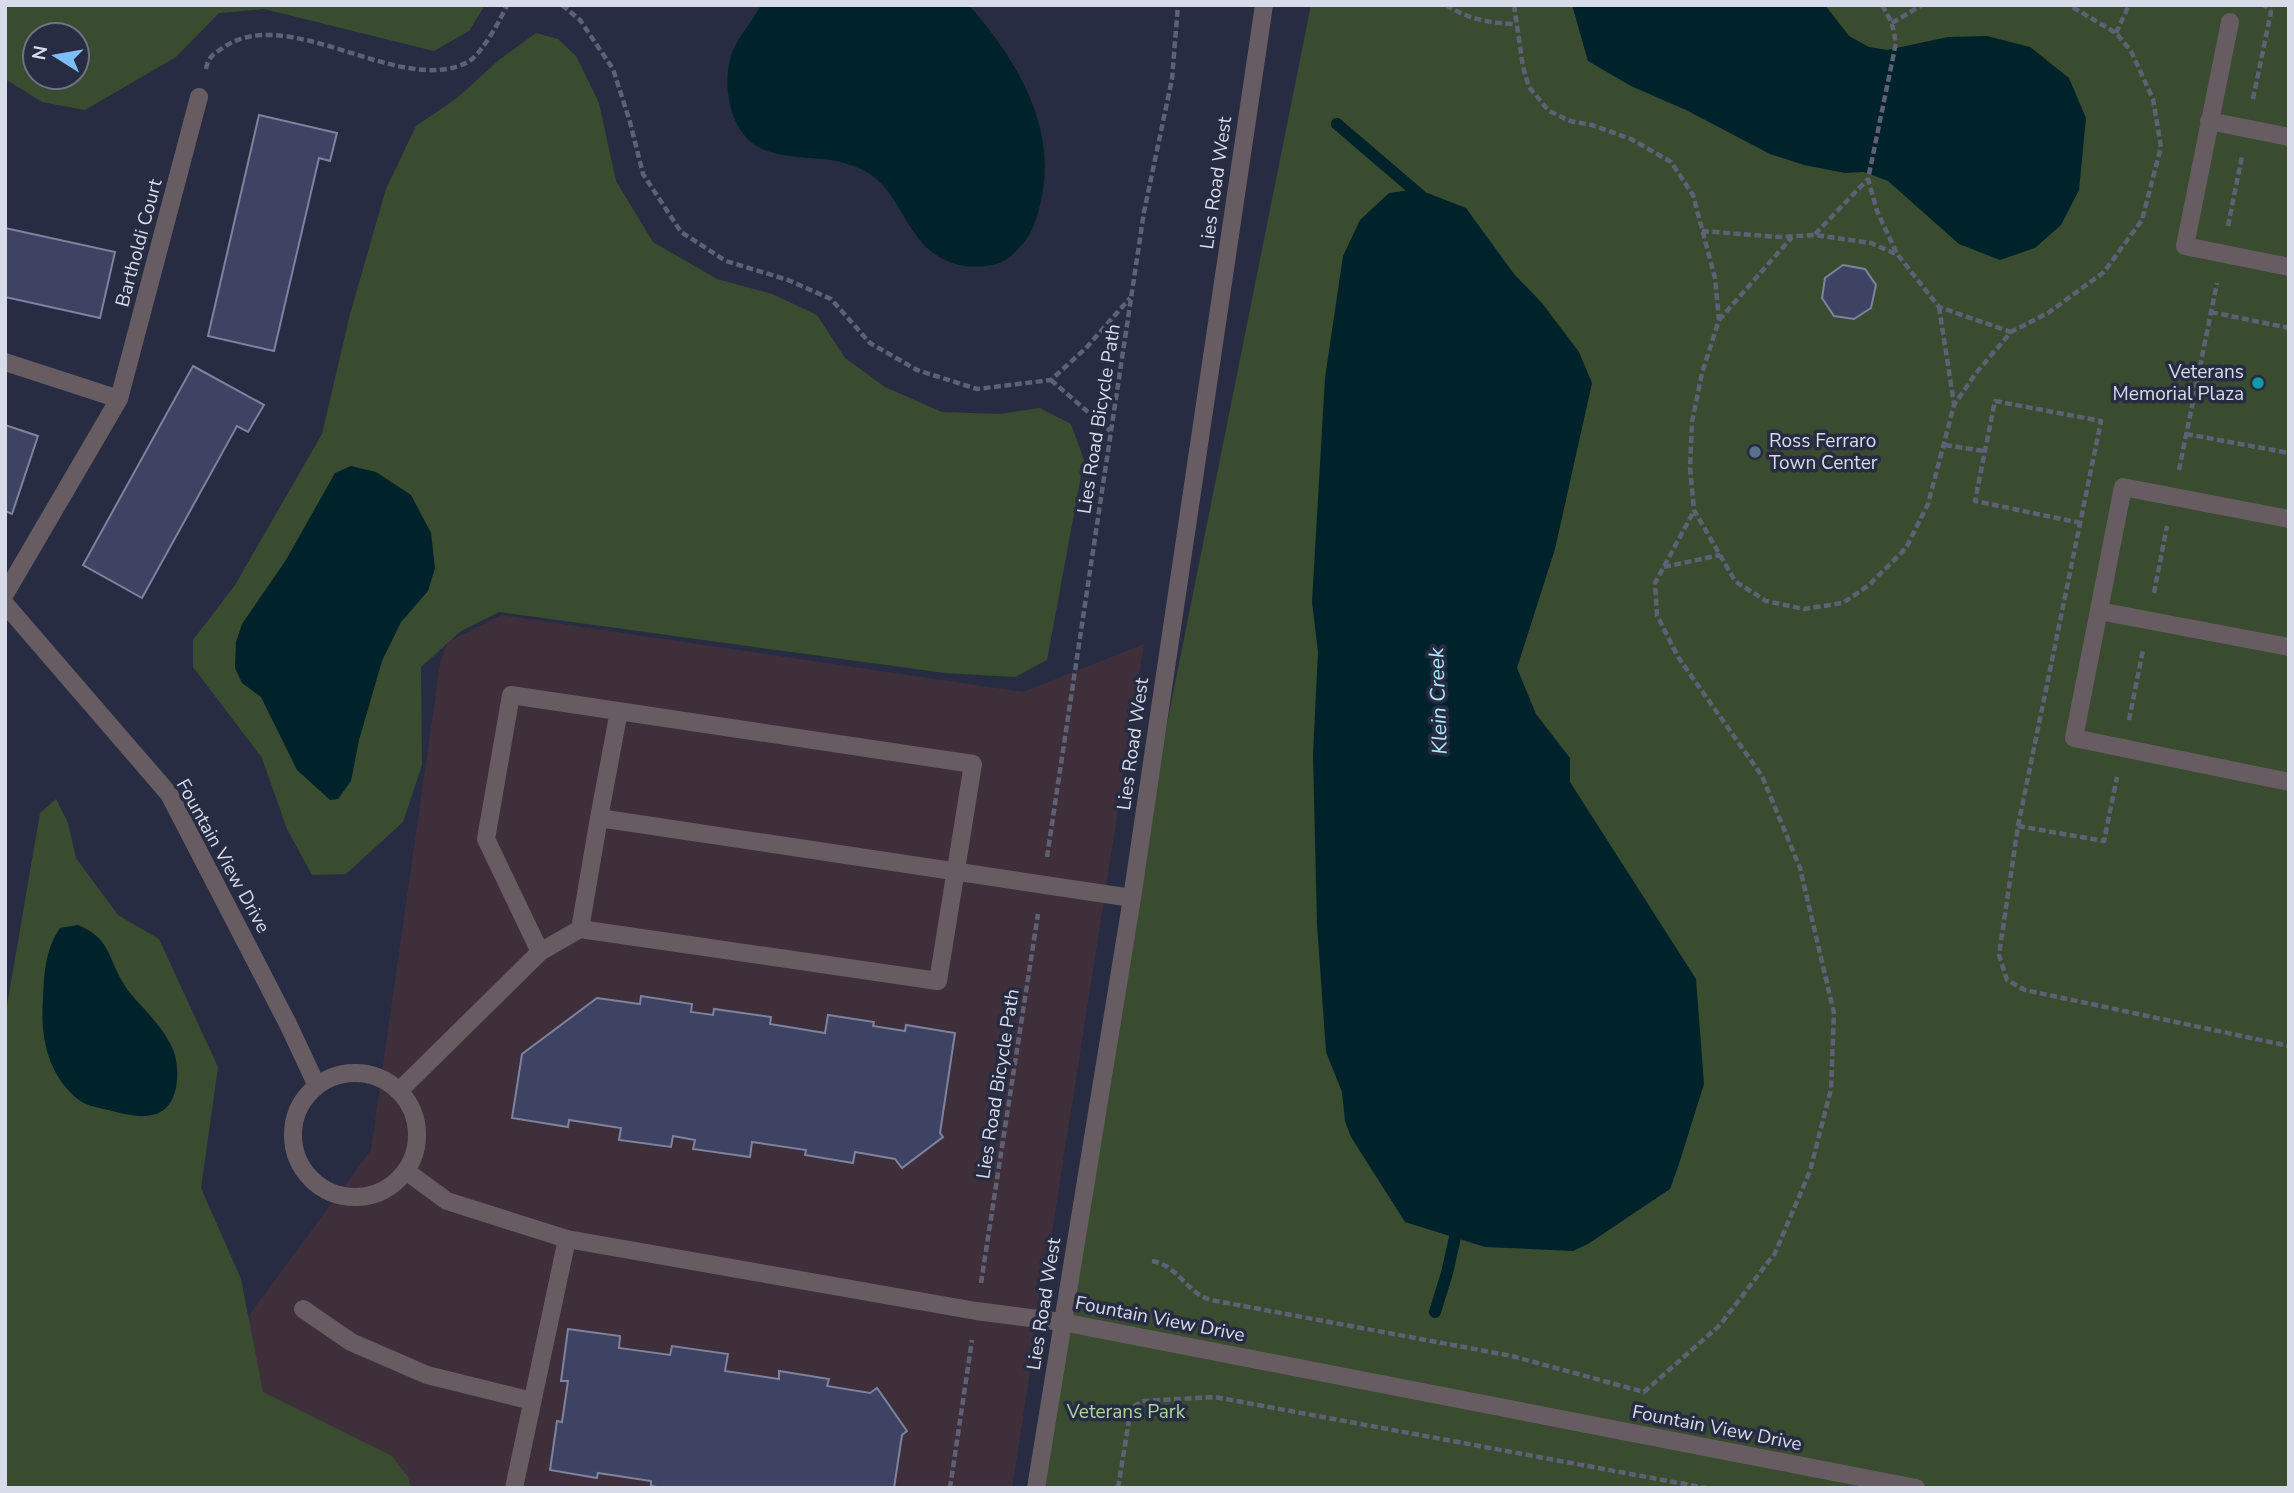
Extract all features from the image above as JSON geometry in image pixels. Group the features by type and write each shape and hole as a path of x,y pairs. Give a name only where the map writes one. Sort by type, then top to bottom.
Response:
{"street":[{"name":"Lies Road West","path":"1037,1488 1132,898 1264,5"},
{"path":"2230,22 2185,246 2289,267"},
{"name":"Bartholdi Court","path":"5,594 119,399 198,97"},
{"path":"2209,121 2289,137"},
{"path":"5,362 119,399"},
{"path":"2289,519 2123,487 2074,738 2289,782"},
{"name":"Fountain View Drive","path":"5,604 169,794 288,1024 317,1086"},
{"path":"2099,611 2289,648"},
{"path":"398,1091 540,952 580,929 938,981 973,764 511,695 486,839 540,952"},
{"path":"580,929 619,711"},
{"path":"599,818 1132,898"},
{"path":"350,1073 368,1074 384,1080 398,1091 409,1104 417,1138 414,1155 406,1171 393,1184 375,1194 357,1197 337,1195 320,1186 306,1173 296,1156 293,1137 300,1108 317,1086 333,1077 350,1073"},
{"name":"Fountain View Drive","path":"406,1171 447,1201 567,1239 976,1311 1062,1322 1916,1488"},
{"path":"514,1488 567,1239"},
{"path":"303,1309 351,1342 414,1370 533,1401"}],"path":[{"path":"198,97 208,58 230,41 252,34 285,35 405,66 442,70 470,61 498,24 507,5"},
{"path":"562,5 580,20 613,69 643,174 681,232 726,261 788,280 831,299 870,342 917,370 977,389 1051,380 1086,348 1131,298"},
{"name":"Lies Road Bicycle Path","path":"1050,837 1144,212 1172,79 1178,5"},
{"path":"1446,5 1469,18 1515,24"},
{"path":"1514,5 1522,67 1529,87 1549,111 1570,121 1592,124 1631,139 1671,162 1693,195 1715,278 1719,320 1702,373 1692,422 1690,468 1694,510 1735,581 1766,601 1804,609 1843,603 1869,585 1906,548 1928,504 1954,405 1939,307 1898,255 1877,211 1868,179 1896,43 1892,23 1882,5"},
{"path":"1892,23 1922,5"},
{"path":"1954,405 1976,373 2011,332 2048,313 2104,272 2141,220 2161,147 2153,99 2131,51 2116,33 2069,5"},
{"path":"2116,33 2129,5"},
{"path":"2264,5 2271,12"},
{"path":"1815,235 1868,179"},
{"path":"1703,231 1779,237 1815,235 1871,243 1898,255"},
{"path":"1719,320 1793,236"},
{"path":"1939,307 2011,332"},
{"path":"2210,312 2289,328"},
{"path":"1051,380 1110,432"},
{"path":"2081,523 1975,501 1995,401 2101,421 2081,523 2018,826 1999,955 2007,980 2025,990 2289,1046"},
{"path":"2186,434 2289,453"},
{"path":"1945,445 1984,451"},
{"path":"1152,1261 1164,1262 1200,1297 1211,1300 1512,1356 1644,1392 1720,1325 1775,1252 1810,1171 1831,1089 1833,1013 1800,869 1762,776 1678,657 1657,615 1655,583 1694,510"},
{"path":"1663,568 1720,555"},
{"name":"Lies Road Bicycle Path","path":"988,1237 1035,936"},
{"path":"950,1488 964,1395"},
{"path":"1118,1488 1131,1408 1143,1401 1215,1397 1706,1488"}],"shaded area":[{"path":"502,615 1023,692 1144,644 1012,1488 284,1488 216,1360 371,1150 440,664 448,642"}],"green space":[{"path":"5,5 485,5 469,31 434,51 264,9 219,13 176,57 85,110 42,102 24,91 91,91 91,21 21,21 21,89 5,79"},
{"name":"Ross Ferraro Town Center","path":"1311,5 2289,5 2289,1488 1036,1488 1132,898"},
{"path":"536,33 558,39 576,56 599,103 616,181 653,242 717,279 772,294 817,315 845,358 885,387 942,412 999,414 1040,408 1071,424 1084,460 1047,660 1015,677 945,673 499,612 461,631 421,667 422,765 403,822 346,874 312,875 287,829 262,758 193,667 193,640 235,585 322,434 350,314 386,189 416,126 457,98 499,60"},
{"path":"56,799 68,823 76,858 118,915 159,939 218,1067 201,1188 241,1279 263,1392 392,1456 408,1477 411,1488 5,1488 5,1017 40,813"}],"water":[{"path":"761,5 969,5 1016,69 1037,117 1045,169 1039,211 1024,243 1002,262 989,266 955,264 925,246 889,193 865,171 840,162 780,154 754,145 736,122 727,78 733,50"},
{"path":"1572,5 1825,5 1849,36 1869,47 1887,50 1948,37 1987,36 2030,47 2069,78 2086,118 2079,190 2061,225 2035,248 2000,260 1959,244 1888,181 1864,172 1845,173 1804,165 1770,154 1686,110 1631,86 1588,61"},
{"path":"1417,189 1466,208 1514,274 1542,303 1579,352 1592,383 1555,549 1517,668 1536,714 1570,758 1570,782 1696,979 1704,1084 1670,1189 1588,1244 1573,1251 1485,1247 1405,1222 1351,1137 1345,1121 1342,1092 1326,1052 1317,924 1313,754 1318,652 1312,602 1325,378 1343,256 1360,220 1389,193"},
{"path":"351,466 376,472 411,495 431,533 435,568 428,591 401,622 382,661 359,740 351,781 338,799 330,800 297,770 261,697 242,683 235,668 236,642 242,624 286,560 335,473"},
{"path":"78,925 102,941 125,986 161,1029 173,1049 177,1080 174,1094 163,1111 144,1116 85,1104 68,1090 53,1068 45,1042 42,1014 46,963 60,928"}],"building":[{"path":"259,115 337,133 330,161 319,158 274,351 208,336"},
{"path":"5,228 115,252 100,318 5,297"},
{"path":"1843,265 1865,269 1876,285 1871,308 1854,319 1834,316 1822,298 1825,278"},
{"path":"193,366 264,405 248,432 237,426 142,598 83,565"},
{"path":"5,425 38,436 12,514 5,511"},
{"path":"641,996 692,1004 691,1012 713,1015 714,1009 771,1017 770,1024 825,1033 828,1015 874,1022 873,1026 905,1031 906,1025 955,1033 940,1133 943,1137 902,1168 895,1159 855,1152 853,1163 805,1155 806,1150 752,1142 750,1157 693,1149 695,1140 673,1136 671,1147 619,1140 621,1128 569,1120 568,1127 512,1118 522,1054 597,998 640,1004"},
{"path":"568,1329 620,1336 619,1348 670,1355 672,1346 728,1354 725,1371 779,1379 779,1371 829,1379 827,1386 870,1393 877,1388 907,1431 902,1435 894,1488 664,1488 651,1486 651,1481 598,1473 597,1478 550,1470 557,1421 562,1422 568,1381 561,1381"}],"waterway":[{"name":"Klein Creek","path":"1337,124 1420,195 1421,203"},
{"name":"Klein Creek","path":"1435,1312 1458,1224"}],"place":[{"name":"Veterans Memorial Plaza","path":"2258,383"},
{"name":"Ross Ferraro Town Center","path":"1755,452"}],"park label":[{"name":"Veterans Park","path":"1126,1412"}]}
